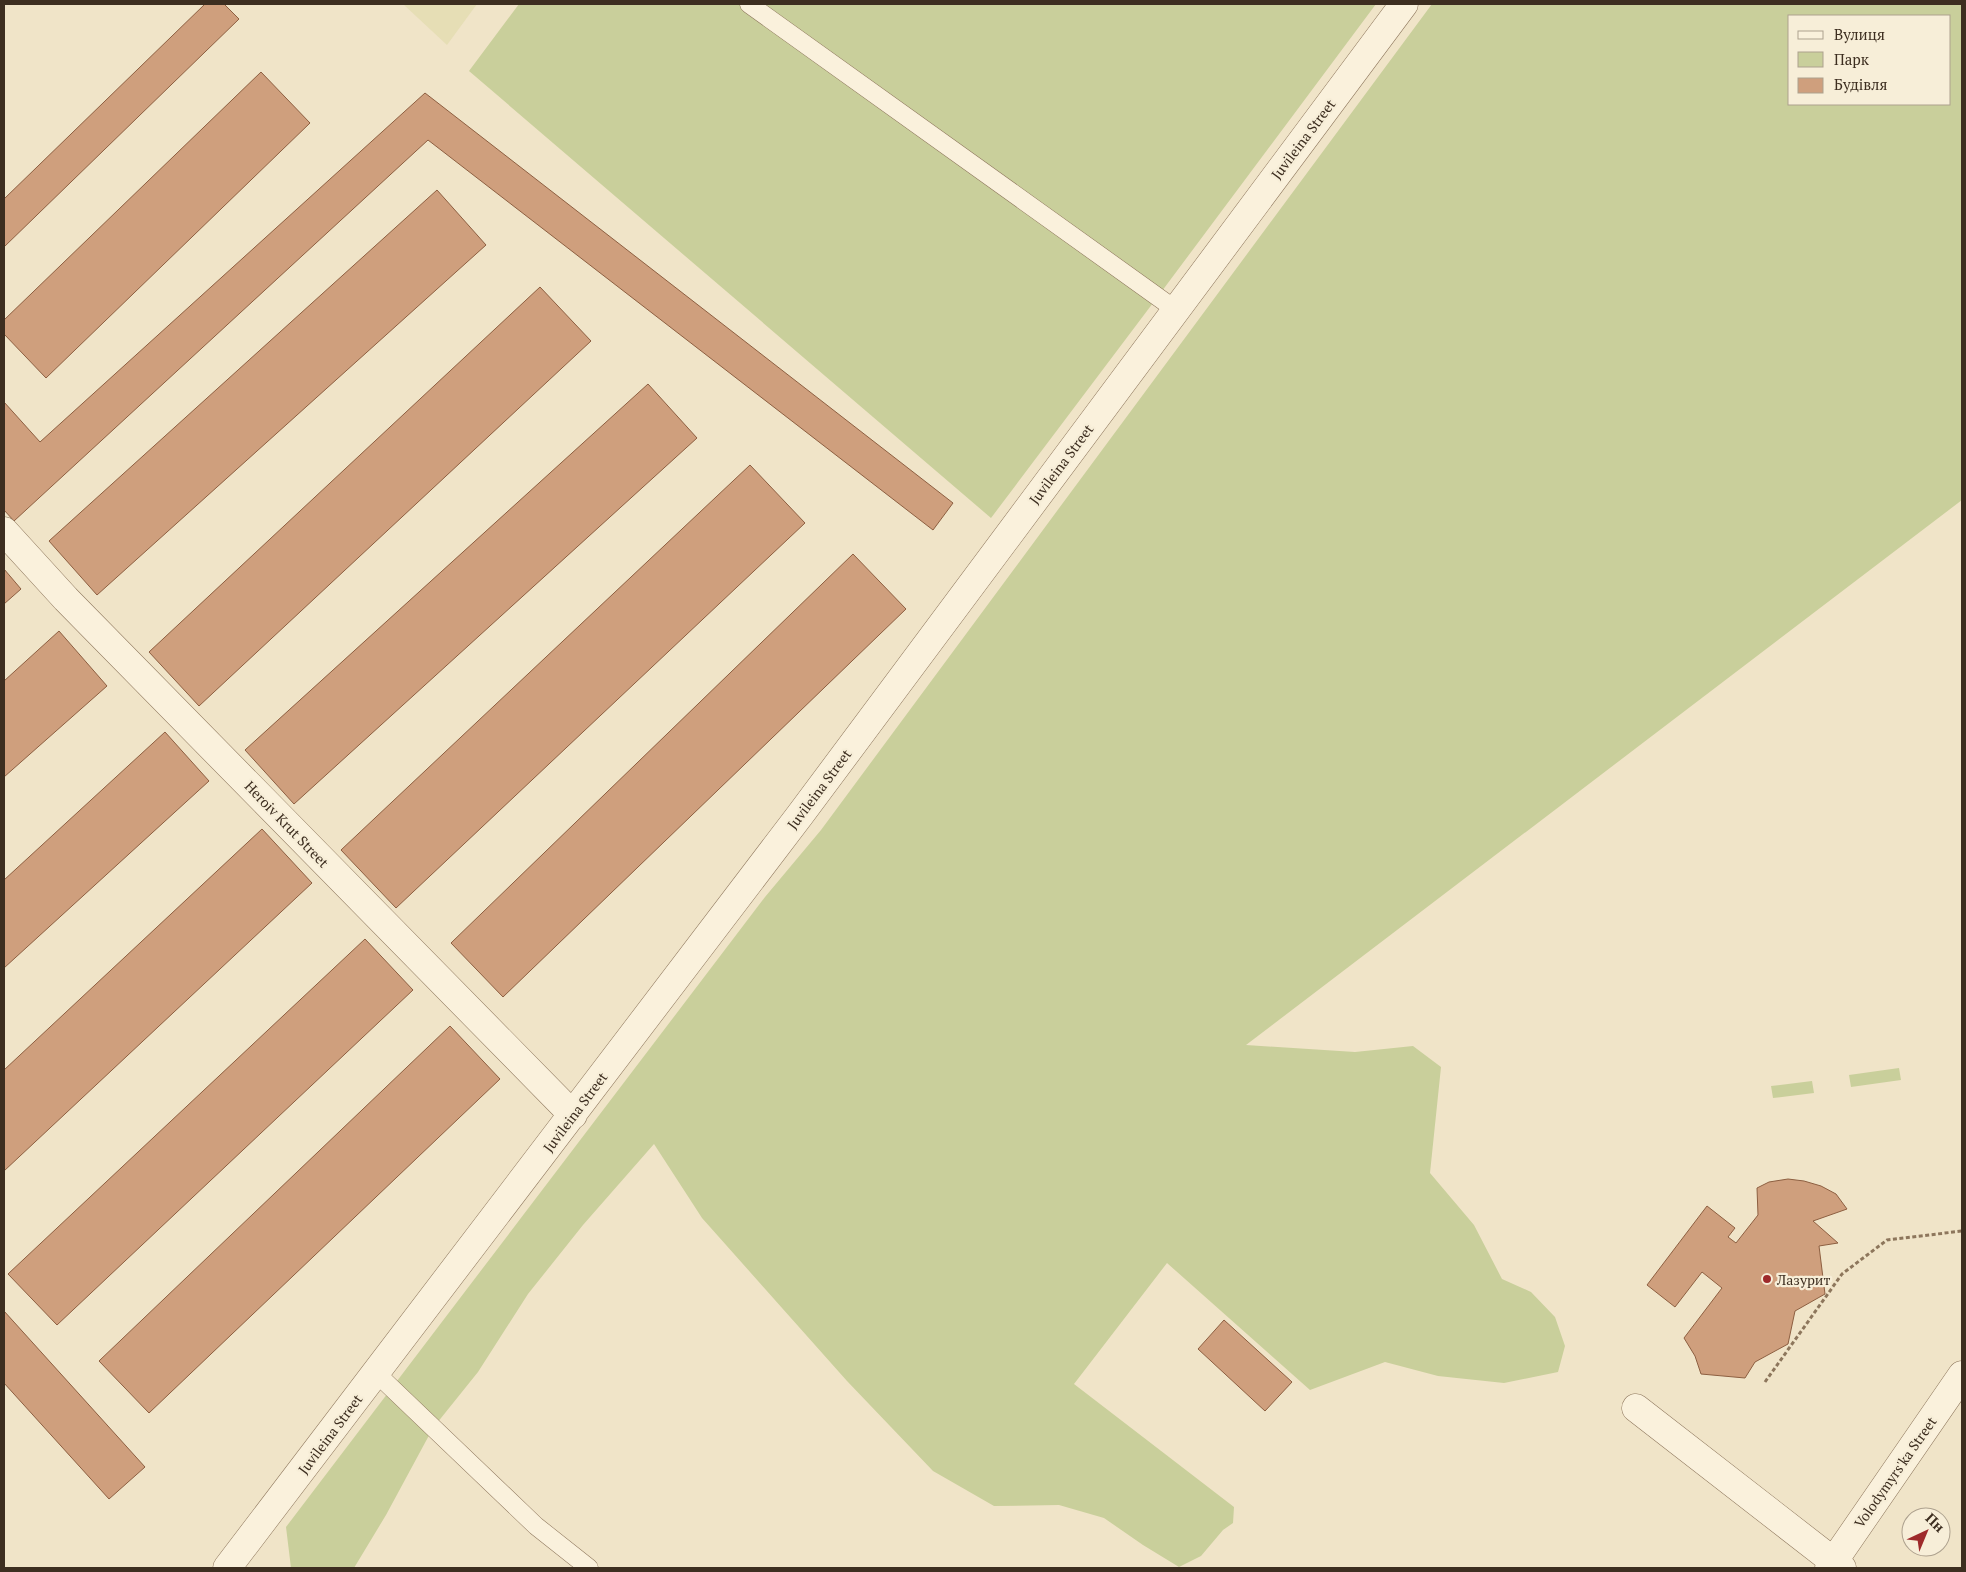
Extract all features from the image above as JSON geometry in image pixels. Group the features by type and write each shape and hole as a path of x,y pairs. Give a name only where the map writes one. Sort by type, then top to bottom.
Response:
{"street":[{"name":"Juvileina Street","path":"227,1568 573,1116 1404,4"},
{"name":"Heroiv Krut Street","path":"4,531 66,599 573,1116"},
{"name":"Volodymyrs'ka Street","path":"1835,1566 1962,1376"},
{"path":"1636,1408 1835,1566"}],"lane":[{"path":"749,4 1176,310"},
{"path":"376,1373 536,1526 589,1568"}],"path":[{"path":"1766,1382 1842,1274 1887,1240 1962,1230"}],"shaded area":[{"path":"403,4 477,4 447,45"}],"green space":[{"path":"519,4 1376,4 991,518 469,71"},
{"path":"1432,4 1962,4 1962,500 1246,1045 1355,1052 1413,1046 1441,1067 1430,1173 1474,1225 1502,1279 1531,1292 1555,1317 1565,1346 1558,1372 1504,1383 1438,1376 1385,1362 1310,1390 1167,1263 1074,1384 1234,1507 1233,1523 1223,1530 1201,1556 1179,1567 1104,1518 1059,1505 994,1506 933,1471 847,1381 702,1218 654,1144 583,1225 528,1294 478,1372 433,1428 386,1515 354,1568 291,1568 286,1527 765,897 821,830"},
{"path":"1899,1068 1901,1080 1851,1087 1849,1075"},
{"path":"1812,1081 1814,1093 1773,1098 1771,1086"}],"building":[{"path":"205,4 224,4 239,19 4,247 4,199"},
{"path":"261,72 310,123 46,378 4,334 4,320"},
{"path":"425,93 953,503 933,530 428,140 14,521 4,510 4,402 40,442"},
{"path":"437,190 486,245 97,595 49,541"},
{"path":"540,287 591,341 199,706 149,652"},
{"path":"648,384 697,438 294,804 245,750"},
{"path":"750,465 805,523 396,908 341,850"},
{"path":"853,554 906,609 503,997 451,943"},
{"path":"4,569 21,589 4,604"},
{"path":"59,631 107,686 4,777 4,681"},
{"path":"165,732 209,781 4,968 4,880"},
{"path":"262,829 312,883 4,1171 4,1070"},
{"path":"365,939 413,990 57,1325 8,1274"},
{"path":"450,1026 500,1079 149,1413 99,1361"},
{"name":"Лазурит","path":"1788,1179 1821,1186 1836,1194 1847,1209 1813,1221 1838,1243 1819,1246 1825,1294 1795,1311 1788,1344 1755,1362 1745,1378 1701,1374 1695,1356 1684,1338 1722,1288 1702,1272 1675,1307 1647,1285 1707,1206 1735,1228 1728,1237 1736,1243 1758,1215 1757,1188 1769,1182"},
{"path":"4,1311 145,1467 109,1499 4,1383"},
{"path":"1224,1320 1292,1382 1265,1411 1198,1349"}],"place":[{"name":"Лазурит","path":"1767,1279"}]}
